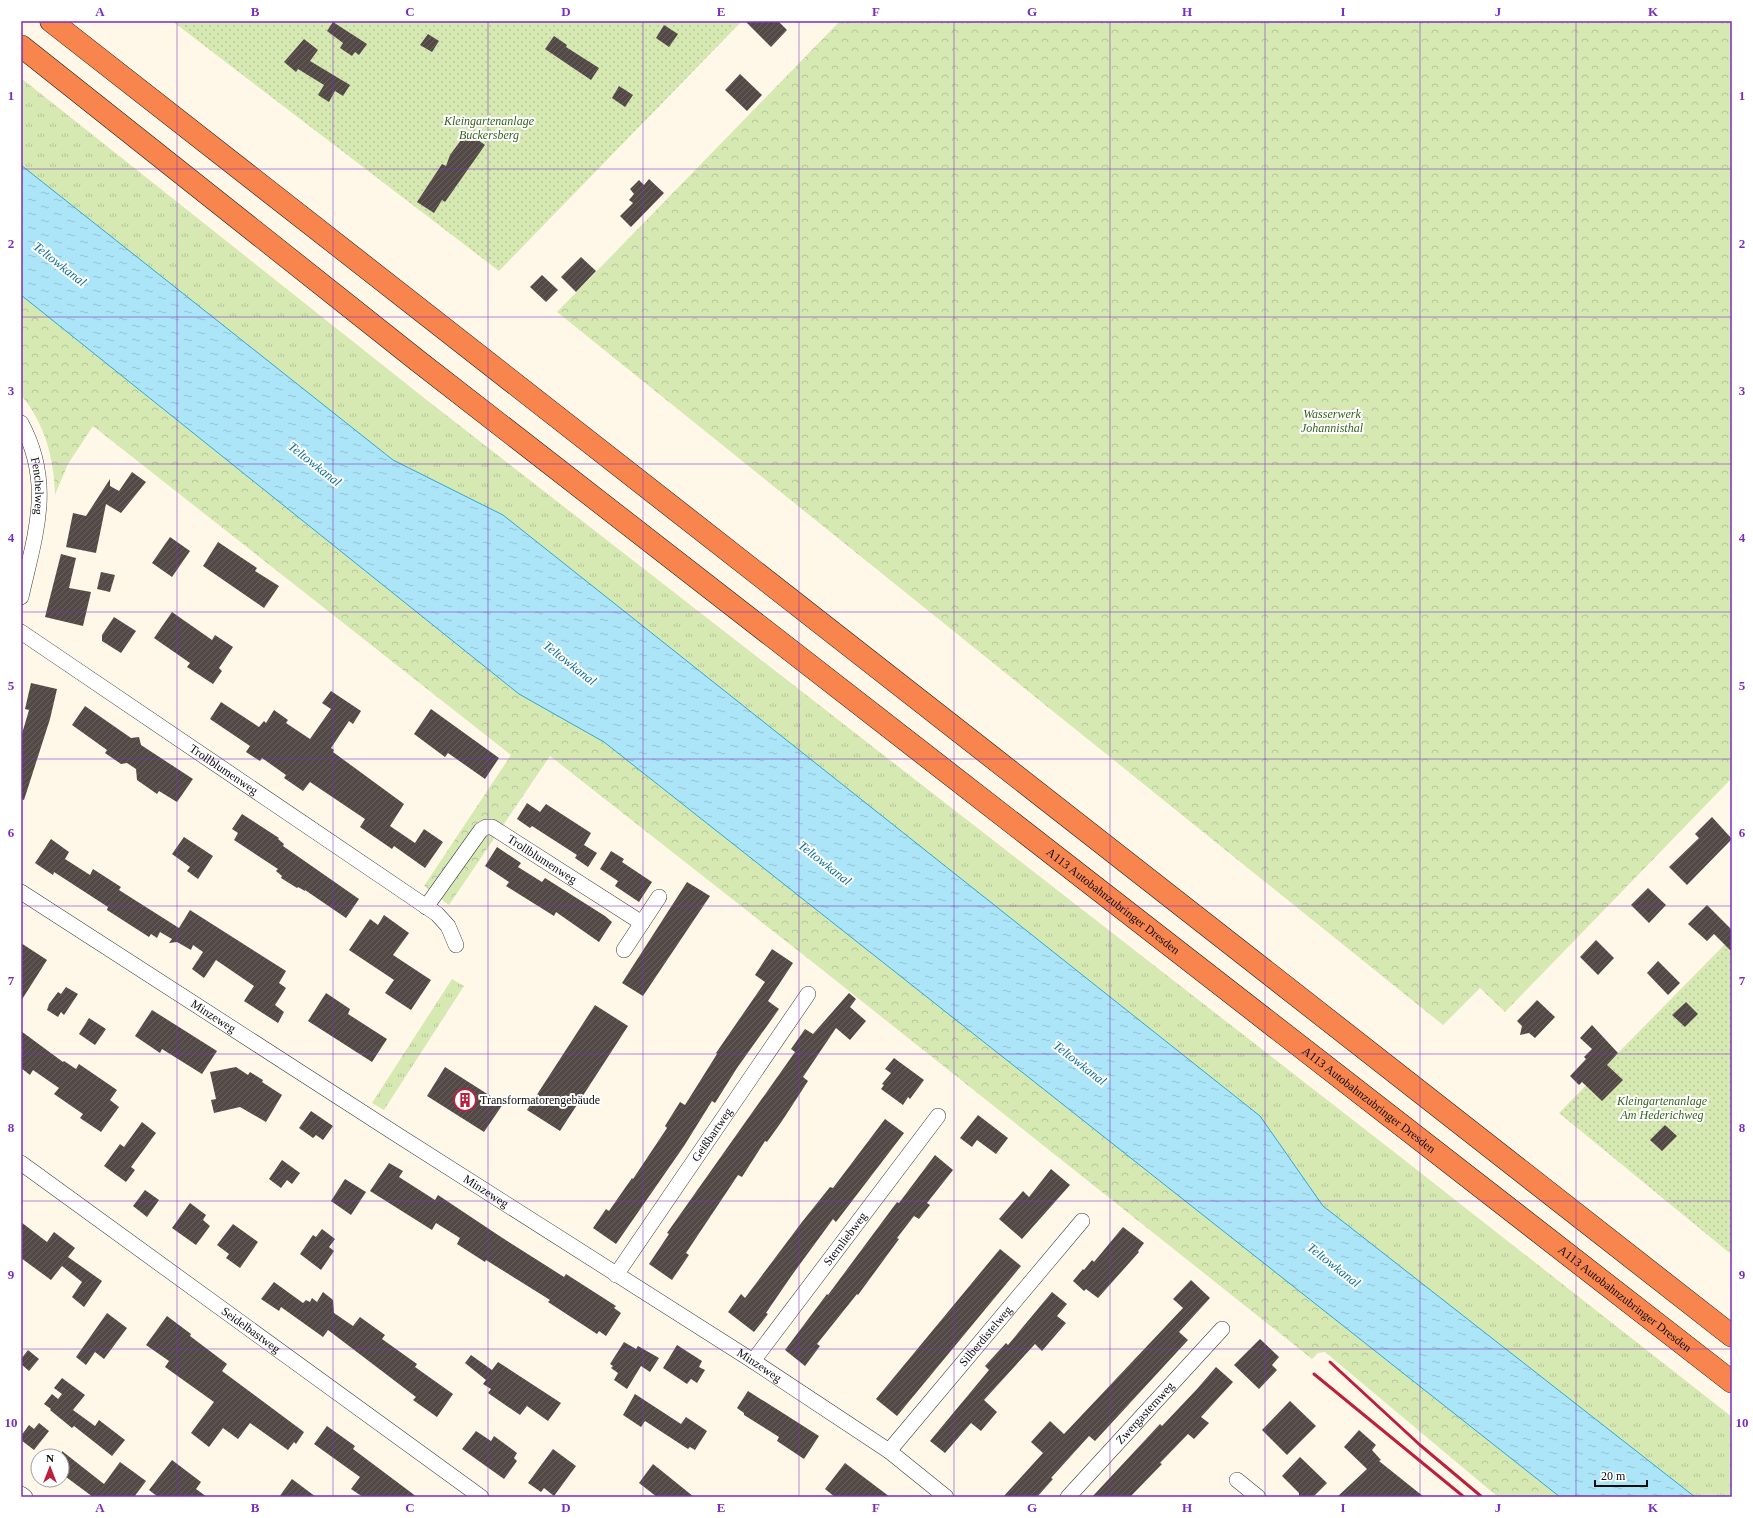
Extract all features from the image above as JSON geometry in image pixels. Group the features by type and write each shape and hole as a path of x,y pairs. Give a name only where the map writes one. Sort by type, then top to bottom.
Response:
{"highway":[{"path":"51,21 1732,1336"},
{"name":"A113 Autobahnzubringer Dresden","path":"21,46 418,361 1732,1382"}],"street":[{"name":"Fenchelweg","path":"21,423 30,438 38,466 40,504 21,597"},
{"name":"Trollblumenweg","path":"21,632 437,914 448,926 456,945"},
{"name":"Trollblumenweg","path":"426,907 481,830 486,827 492,827 642,923"},
{"name":"Minzeweg","path":"21,892 616,1275 753,1361 889,1451 946,1497"},
{"path":"624,950 659,897"},
{"name":"Geißbartweg","path":"616,1275 808,994"},
{"name":"Sternliebweg","path":"753,1361 938,1116"},
{"name":"Seidelbastweg","path":"21,1162 481,1497"},
{"name":"Silberdistelweg","path":"889,1451 1082,1221"},
{"name":"Zwergasternweg","path":"1068,1497 1222,1329"},
{"path":"1237,1480 1258,1497"},
{"path":"21,1494 25,1497"}],"green space":[{"name":"Kleingartenanlage Buckersberg","path":"172,21 742,21 499,271"},
{"name":"Wasserwerk Johannisthal","path":"840,21 1732,21 1732,778 1505,1012 1480,988 1443,1025 557,312"},
{"path":"21,78 428,401 1398,1155 1732,1417 1732,1497 1695,1497 1323,1206 1260,1116 503,515 393,460 21,165"},
{"path":"21,295 519,694 604,742 1560,1497 1498,1497 1325,1352 1318,1353 1312,1359 815,964 550,756 449,905 424,886 511,755 93,426 68,464 55,495 53,468 47,442 36,418 21,395"},
{"name":"Kleingartenanlage Am Hederichweg","path":"1732,937 1732,1255 1559,1113"},
{"path":"452,979 464,986 384,1110 372,1103"}],"water":[{"name":"Teltowkanal","path":"21,165 393,460 503,515 1260,1116 1323,1206 1695,1497 1560,1497 604,742 519,694 21,295"}],"building":[{"path":"745,21 778,21 787,30 771,47"},
{"path":"333,22 367,44 359,55 355,52 352,56 340,48 343,43 327,31"},
{"path":"664,25 678,34 669,47 656,38"},
{"path":"428,34 439,41 432,52 420,45"},
{"path":"554,36 567,45 566,47 599,68 591,80 545,49"},
{"path":"304,39 318,50 310,61 350,85 343,96 335,91 329,102 318,95 324,85 298,69 296,72 284,62"},
{"path":"740,74 762,95 747,111 725,90"},
{"path":"619,86 633,95 625,107 612,98"},
{"path":"467,132 485,145 445,202 442,200 434,213 417,202 442,164 446,166 450,155"},
{"path":"649,179 664,193 631,227 620,216 633,203 629,200 634,194 630,189 639,180 644,185"},
{"path":"581,257 596,271 576,292 561,277"},
{"path":"542,275 558,290 546,302 530,287"},
{"path":"132,472 146,482 121,513 106,504 96,553 66,547 73,513 86,516 110,479 110,486 119,491"},
{"path":"170,537 190,551 172,577 152,563"},
{"path":"218,542 257,568 255,571 279,586 264,608 203,566"},
{"path":"61,554 76,558 69,588 91,592 83,626 45,617"},
{"path":"101,572 115,575 110,592 97,589"},
{"path":"172,612 212,640 215,635 233,647 219,668 222,671 213,684 187,667 190,663 154,638"},
{"path":"114,617 136,631 121,653 102,641 102,635"},
{"path":"31,683 57,689 50,719 24,800 21,799 21,737 29,710 25,709"},
{"path":"331,691 361,711 353,724 349,721 331,748 334,750 333,752 404,804 390,826 415,843 424,829 443,842 425,868 394,846 392,849 360,827 365,819 310,782 303,791 284,778 286,775 262,758 260,761 246,752 250,746 210,719 221,702 259,727 264,721 266,723 274,710 288,720 286,723 310,739 331,709 322,703"},
{"path":"85,706 131,738 139,737 141,745 193,779 177,802 159,791 157,794 137,780 136,769 127,763 121,764 105,753 107,750 72,725"},
{"path":"431,709 499,758 485,779 448,753 445,757 414,734"},
{"path":"527,803 540,812 546,804 591,833 584,845 597,853 588,867 575,858 577,855 532,826 530,828 517,819"},
{"path":"242,814 279,838 278,839 284,844 283,846 359,899 346,918 305,890 298,887 297,888 281,878 282,876 276,871 278,869 234,840 238,833 232,829"},
{"path":"1712,817 1732,839 1687,885 1669,867 1699,838 1695,834"},
{"path":"184,837 213,856 198,879 187,871 190,867 172,854"},
{"path":"51,839 69,852 65,859 90,875 93,869 121,887 119,890 179,928 190,910 286,971 279,983 286,988 275,1005 284,1012 278,1023 244,1001 254,986 216,960 204,978 192,969 203,952 193,945 191,950 177,942 169,943 172,939 160,932 157,938 151,934 149,937 107,910 108,907 54,872 53,875 35,863"},
{"path":"497,847 521,863 518,867 542,882 545,878 612,922 599,942 556,912 554,916 506,886 509,882 485,866"},
{"path":"611,851 624,859 622,862 652,882 639,902 615,886 618,881 600,869"},
{"path":"687,882 710,896 643,996 622,983"},
{"path":"1648,888 1666,905 1649,923 1631,905"},
{"path":"1707,905 1732,930 1732,952 1714,934 1707,941 1688,924"},
{"path":"384,915 409,933 393,955 431,980 411,1010 385,993 394,980 349,950 370,919 378,925"},
{"path":"1596,940 1614,958 1598,975 1580,957"},
{"path":"21,943 47,960 21,1001"},
{"path":"772,949 793,963 768,1001 779,1009 737,1068 715,1103 712,1101 684,1146 616,1244 593,1228 606,1209 609,1211 632,1178 633,1179 667,1128 665,1126 680,1102 685,1105 717,1054 716,1053 765,982 755,975"},
{"path":"1658,961 1680,983 1668,995 1647,973"},
{"path":"66,987 78,994 64,1015 61,1012 58,1017 47,1010 49,1004 58,992 61,994"},
{"path":"326,993 350,1009 348,1014 387,1039 372,1062 308,1021"},
{"path":"849,993 856,999 850,1007 866,1021 850,1040 836,1028 803,1077 808,1081 782,1121 767,1142 765,1141 742,1177 738,1175 686,1253 689,1255 672,1280 649,1264 669,1234 667,1233 795,1052 791,1049 805,1029 813,1034"},
{"path":"1537,1000 1555,1017 1535,1038 1529,1033 1520,1035 1522,1026 1517,1021"},
{"path":"1686,1002 1698,1014 1685,1027 1672,1015"},
{"path":"595,1005 628,1026 560,1131 527,1110"},
{"path":"152,1010 217,1051 202,1074 162,1049 160,1053 135,1036"},
{"path":"89,1018 106,1029 95,1045 79,1034"},
{"path":"1592,1025 1618,1053 1607,1065 1623,1080 1602,1101 1582,1082 1579,1085 1570,1076 1586,1059 1584,1057 1592,1049 1580,1038"},
{"path":"21,1031 63,1062 64,1061 76,1069 79,1064 117,1090 110,1100 119,1107 101,1132 80,1118 83,1114 54,1094 59,1088 33,1070 30,1075 21,1068"},
{"path":"894,1058 924,1080 910,1099 908,1097 903,1105 881,1089 884,1085 882,1084 891,1073 885,1069"},
{"path":"236,1067 248,1075 250,1072 282,1095 266,1122 240,1107 214,1113 211,1100 216,1099 210,1072"},
{"name":"Transformatorengebäude","path":"445,1067 503,1104 484,1132 427,1096"},
{"path":"311,1111 333,1126 323,1140 316,1135 313,1138 299,1128"},
{"path":"978,1115 1008,1138 996,1154 977,1140 972,1147 960,1138"},
{"path":"885,1119 904,1133 836,1222 833,1219 792,1275 766,1313 768,1314 754,1332 728,1312 741,1294 745,1298 802,1222 830,1187 833,1188"},
{"path":"142,1122 156,1133 131,1167 135,1170 126,1182 104,1166 120,1144 124,1147"},
{"path":"1665,1125 1677,1136 1662,1151 1650,1140"},
{"path":"935,1155 953,1170 927,1203 930,1205 919,1219 914,1216 897,1238 899,1239 858,1295 857,1294 817,1344 820,1346 805,1366 785,1350 897,1202 899,1203"},
{"path":"282,1160 300,1173 292,1184 287,1180 281,1188 269,1179"},
{"path":"389,1163 403,1171 399,1177 435,1200 438,1195 564,1277 566,1274 616,1306 614,1308 621,1313 606,1336 599,1331 597,1334 548,1302 550,1300 486,1260 485,1262 457,1244 460,1238 436,1223 432,1230 370,1191"},
{"path":"1051,1169 1070,1185 1022,1239 999,1219 1023,1191 1029,1197"},
{"path":"345,1179 366,1192 351,1215 331,1201"},
{"path":"145,1190 159,1200 147,1217 133,1206"},
{"path":"190,1203 206,1215 203,1220 210,1226 196,1245 172,1228"},
{"path":"21,1222 47,1242 54,1232 75,1248 68,1257 102,1281 84,1307 72,1297 82,1282 62,1266 51,1280 21,1258"},
{"path":"233,1224 258,1242 240,1268 226,1258 229,1254 217,1245"},
{"path":"1123,1227 1144,1243 1138,1251 1139,1252 1098,1298 1086,1289 1084,1291 1073,1281 1092,1260 1094,1262"},
{"path":"322,1229 335,1239 329,1247 334,1251 321,1270 300,1254 313,1235 316,1237"},
{"path":"1000,1249 1021,1266 897,1416 876,1399"},
{"path":"1191,1280 1210,1298 1179,1332 1188,1340 1095,1441 1089,1436 1051,1478 1053,1479 1037,1497 1003,1497 1043,1453 1031,1442 1050,1421 1064,1434 1183,1308 1173,1299"},
{"path":"274,1282 303,1303 306,1300 310,1302 312,1298 317,1302 323,1292 333,1300 334,1313 353,1326 360,1317 385,1335 382,1339 417,1364 415,1367 453,1394 437,1417 413,1400 416,1397 328,1330 323,1337 281,1307 279,1311 261,1299"},
{"path":"1052,1292 1067,1304 1057,1316 1066,1323 1042,1351 1035,1344 984,1400 997,1412 981,1431 971,1423 945,1453 930,1441 989,1370 985,1366 1006,1343 1008,1345"},
{"path":"107,1313 127,1328 104,1359 95,1352 86,1365 76,1357"},
{"path":"167,1316 191,1334 190,1336 227,1364 222,1371 304,1432 296,1444 294,1442 288,1450 250,1423 238,1439 223,1428 209,1447 191,1433 214,1402 165,1367 169,1361 146,1345"},
{"path":"1260,1339 1279,1357 1272,1365 1277,1370 1259,1389 1234,1365"},
{"path":"624,1342 636,1349 638,1346 659,1358 650,1372 641,1366 627,1389 614,1380 618,1373 611,1368 613,1366 610,1364"},
{"path":"677,1345 702,1361 699,1367 705,1370 697,1383 691,1379 687,1384 663,1368"},
{"path":"28,1350 39,1359 29,1371 21,1364 21,1359"},
{"path":"471,1355 492,1370 498,1362 561,1403 548,1421 527,1406 520,1415 488,1393 491,1389 483,1384 486,1380 465,1363"},
{"path":"1216,1367 1233,1382 1201,1417 1209,1423 1194,1439 1188,1434 1130,1497 1092,1497 1160,1424 1162,1426"},
{"path":"62,1378 85,1395 73,1410 95,1426 99,1420 125,1440 112,1456 74,1426 72,1428 44,1404 52,1394 58,1399 62,1394 54,1388"},
{"path":"748,1391 819,1436 804,1459 777,1441 779,1437 744,1415 744,1413 737,1408"},
{"path":"635,1394 681,1424 686,1417 707,1431 695,1450 690,1447 688,1449 645,1421 641,1427 623,1415"},
{"path":"1290,1401 1316,1426 1287,1455 1262,1430"},
{"path":"39,1423 49,1431 36,1448 31,1448 21,1440 21,1436 29,1425 34,1429"},
{"path":"327,1426 355,1446 353,1449 417,1497 363,1497 351,1489 360,1477 314,1444"},
{"path":"1359,1430 1376,1445 1372,1450 1381,1460 1379,1461 1424,1497 1337,1497 1367,1469 1344,1447"},
{"path":"476,1431 491,1441 494,1436 517,1453 514,1458 517,1461 504,1479 462,1449"},
{"path":"553,1449 576,1466 554,1496 544,1488 541,1492 528,1483"},
{"path":"70,1457 104,1484 120,1462 146,1481 134,1497 93,1497 70,1480"},
{"path":"1300,1457 1327,1483 1313,1497 1299,1497 1299,1493 1282,1476"},
{"path":"172,1460 201,1482 196,1489 207,1497 158,1497 149,1490"},
{"path":"845,1463 890,1497 835,1497 825,1489"},
{"path":"653,1464 694,1497 657,1497 639,1483"},
{"path":"292,1479 316,1497 279,1497"}],"railway":[{"path":"1330,1362 1420,1445 1482,1497"},
{"path":"1314,1374 1464,1497"}],"place":[{"name":"Transformatorengebäude","path":"465,1100"}]}
